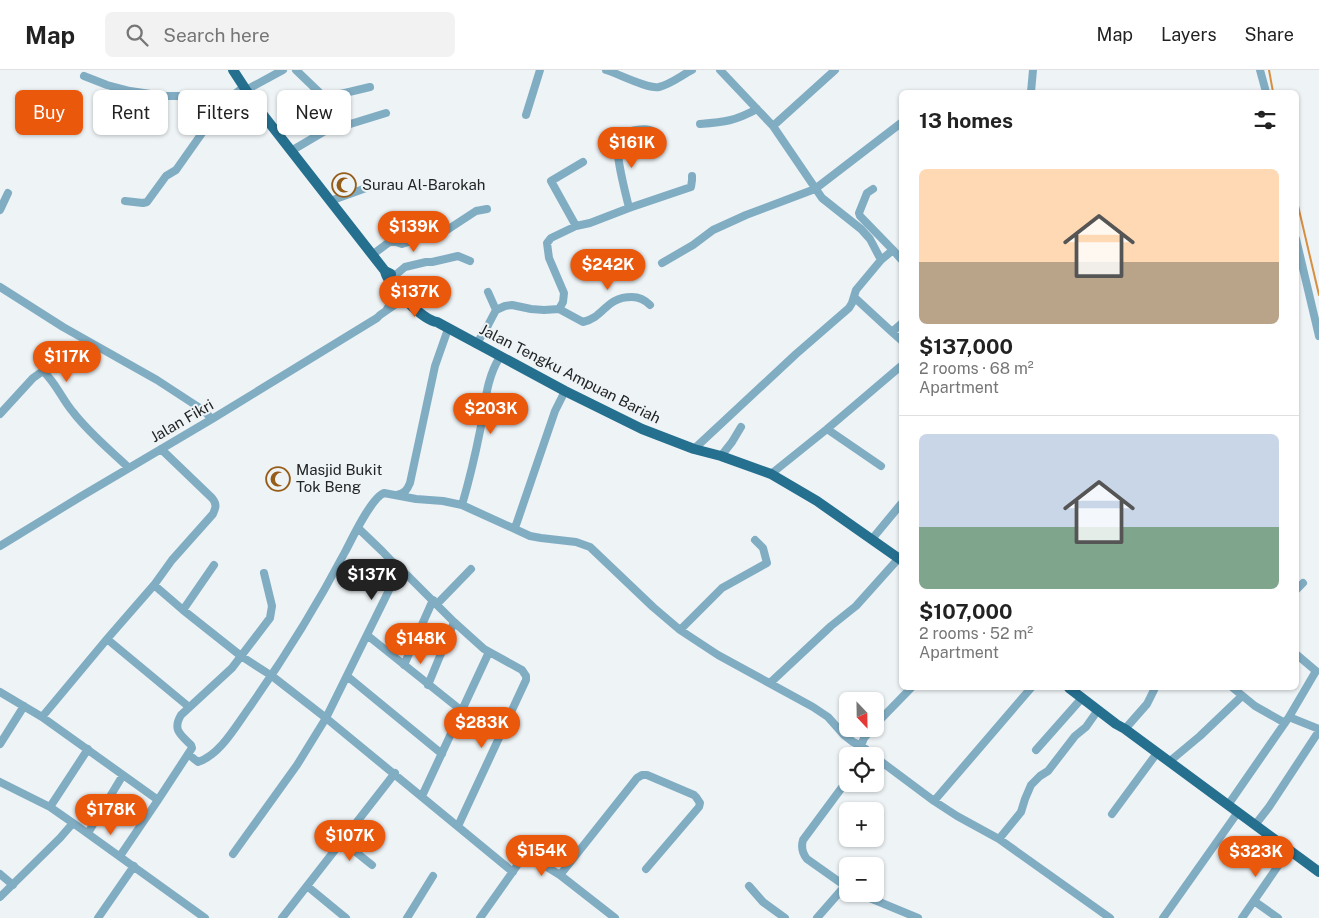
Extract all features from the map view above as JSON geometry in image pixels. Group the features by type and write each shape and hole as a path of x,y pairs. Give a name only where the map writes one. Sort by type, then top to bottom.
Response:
{"main road":[{"name":"Jalan Tengku Ampuan Bariah","path":"233,70 245,89 372,255 427,319 437,322 565,391 642,429 694,449 721,456 771,474 817,500 899,558"},
{"path":"1081,693 1098,710 1158,752 1319,872"}],"street":[{"path":"245,89 284,70"},
{"path":"296,70 323,96 328,98 370,87"},
{"path":"526,115 540,70"},
{"path":"606,70 656,87 663,86 692,70"},
{"path":"720,70 773,126 822,198 861,229 875,246 881,260"},
{"path":"773,126 836,70"},
{"path":"1031,90 1033,70"},
{"path":"1260,70 1265,90"},
{"path":"84,76 130,91 178,96"},
{"path":"700,124 734,120 757,109"},
{"path":"291,150 330,128 347,125 386,113"},
{"path":"662,263 714,230 746,215 815,189 899,125"},
{"path":"617,147 653,147 656,145 656,134 650,130 625,132 619,138 617,147 628,208"},
{"path":"125,201 147,202 166,176 176,170 201,135"},
{"path":"576,226 551,181 583,162"},
{"path":"559,309 564,302 564,293 549,258 547,244 550,238 576,226 590,223 691,187 692,176"},
{"path":"330,201 369,187"},
{"path":"873,189 867,193 859,213 860,216 899,257"},
{"path":"0,210 8,193"},
{"path":"372,255 393,241 402,244 447,230 476,211 487,210"},
{"path":"694,449 796,354 849,308 856,290 881,260 893,250"},
{"path":"1299,251 1319,336"},
{"path":"386,311 392,300 393,293 388,275 405,267 458,256 470,261"},
{"path":"0,287 62,326 157,380 203,410 212,419"},
{"path":"488,292 496,310"},
{"path":"476,344 496,310 505,306 512,305 544,310 559,309 583,322 590,320 616,299 623,297 636,297 645,300 650,305"},
{"path":"854,298 899,338"},
{"name":"Jalan Fikri","path":"0,546 212,419 386,311 409,299"},
{"name":"Jalan Fikri","path":"377,318 389,314 409,299"},
{"path":"892,332 899,326"},
{"path":"395,496 407,491 410,483 435,366 448,329"},
{"path":"462,506 474,459 489,381 500,357"},
{"path":"771,474 899,368"},
{"path":"0,414 33,378 43,372 52,380 75,415 129,468"},
{"path":"515,528 555,411 565,391"},
{"path":"721,456 742,427"},
{"path":"827,429 880,466"},
{"path":"42,717 154,585 172,560 214,514 216,502 161,449"},
{"path":"410,483 411,493 416,499"},
{"path":"188,754 198,762 207,759 227,739 272,676 310,617 358,528 379,495 384,493 416,499 443,501 462,506 530,536 576,542 590,547 680,630 718,655 828,717 853,742 862,746 864,738"},
{"path":"872,539 899,506"},
{"path":"358,528 454,622 489,652 522,670 526,676 458,826"},
{"path":"680,630 722,588 767,563 763,548 755,540"},
{"path":"770,683 830,626 856,606 899,560"},
{"path":"183,610 214,565"},
{"path":"404,665 435,602 471,569"},
{"path":"120,856 192,748 192,745 179,733 177,726 181,715 232,668 270,618 272,606 264,573"},
{"path":"233,854 297,765 326,718 396,576 403,573"},
{"path":"1299,587 1303,583"},
{"path":"154,585 241,656 272,676 326,718 513,872"},
{"path":"428,685 454,622"},
{"path":"367,636 462,711"},
{"path":"107,639 189,707"},
{"path":"422,796 489,652"},
{"path":"1228,805 1287,720 1316,671 1299,657"},
{"path":"347,676 442,754"},
{"path":"884,716 909,690"},
{"path":"934,801 1028,690"},
{"path":"1125,729 1147,704 1153,690"},
{"path":"1235,690 1254,706 1287,720 1319,730 1255,825"},
{"path":"0,692 42,717 158,800"},
{"path":"1036,750 1081,693"},
{"path":"1170,761 1200,736 1242,696"},
{"path":"0,744 24,706"},
{"path":"999,840 1021,812 1032,785 1040,776 1048,771 1098,710"},
{"path":"50,807 88,749"},
{"path":"1112,814 1158,752"},
{"path":"884,764 934,801 999,840 1110,918"},
{"path":"282,918 394,773"},
{"path":"88,833 123,775"},
{"path":"560,875 637,778 642,775 647,775 694,795 700,803 646,869"},
{"path":"2,785 50,807 73,822 205,918"},
{"path":"839,791 803,840 802,846 803,854 807,859 839,882"},
{"path":"1164,918 1238,812"},
{"path":"0,897 60,838 73,822"},
{"path":"342,841 372,865"},
{"path":"1242,918 1289,850"},
{"path":"480,918 521,860 529,856 560,875 615,918"},
{"path":"98,918 134,866"},
{"path":"0,874 13,884"},
{"path":"407,918 433,876"},
{"path":"307,886 346,918"},
{"path":"749,886 763,902 786,918"},
{"path":"817,918 839,894"},
{"path":"1254,901 1278,918"},
{"path":"879,902 918,918"}],"waterway":[{"path":"1269,70 1273,90"},
{"path":"1299,210 1319,295"}],"place":[{"name":"Surau Al-Barokah","path":"344,185"},
{"name":"Masjid Bukit Tok Beng","path":"278,479"}]}
